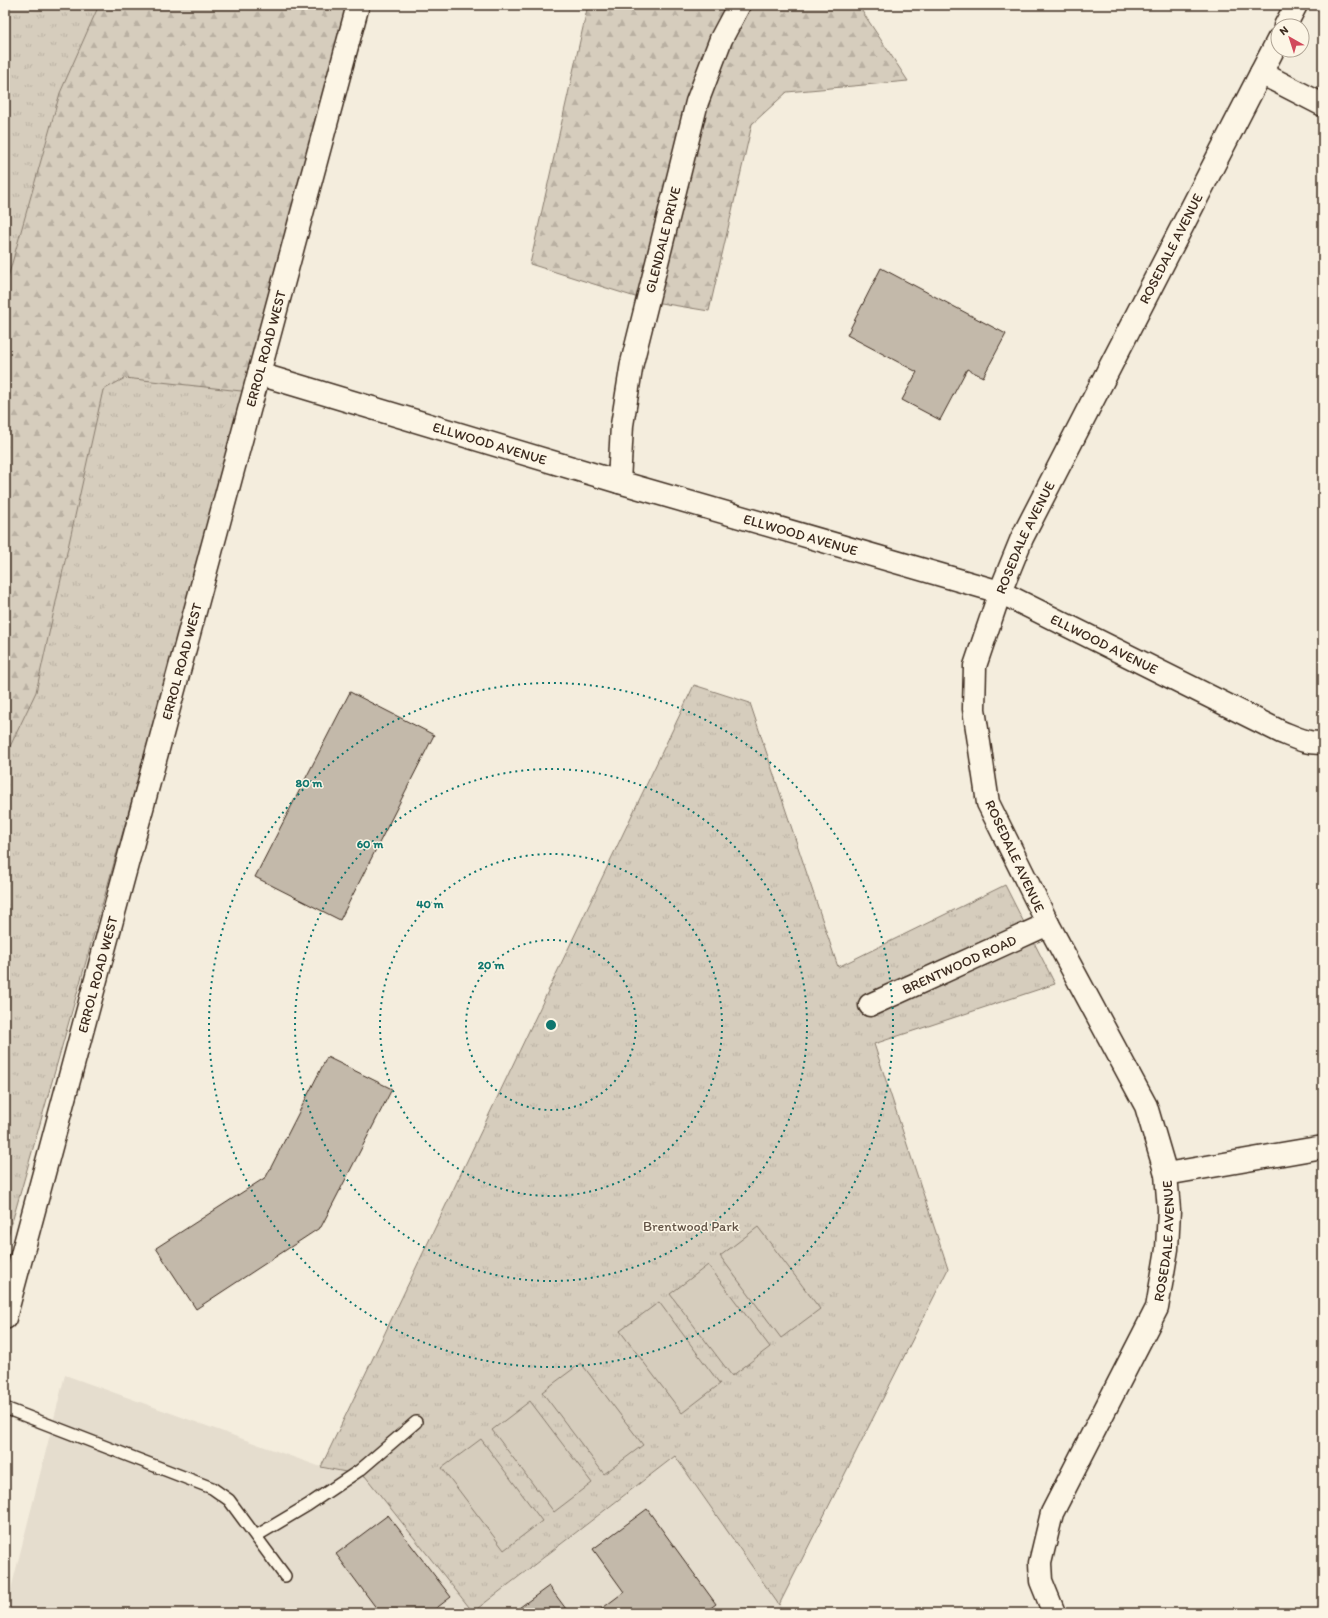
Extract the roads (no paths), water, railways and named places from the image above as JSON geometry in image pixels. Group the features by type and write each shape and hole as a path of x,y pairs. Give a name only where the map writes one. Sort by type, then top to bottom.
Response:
{"street":[{"name":"ERROL ROAD WEST","path":"5,1318 358,5"},
{"name":"GLENDALE DRIVE","path":"619,482 622,425 632,363 697,102 721,39 739,5"},
{"path":"1289,18 1296,5"},
{"name":"ROSEDALE AVENUE","path":"1054,1613 1042,1581 1040,1563 1052,1513 1157,1308 1167,1249 1169,1210 1166,1174 1146,1106 1048,924 988,803 974,710 975,666 1000,592 1022,538 1270,56"},
{"path":"1261,74 1323,105"},
{"name":"ELLWOOD AVENUE","path":"259,374 619,482 1000,592 1281,732 1310,742 1323,742"},
{"name":"BRENTWOOD ROAD","path":"870,1005 1048,924"},
{"path":"1166,1174 1323,1147"}],"lane":[{"path":"5,1408 212,1488 229,1500 286,1576"},
{"path":"256,1536 308,1505 360,1470 416,1422"}],"park label":[{"name":"Brentwood Park","path":"691,1226"}]}
